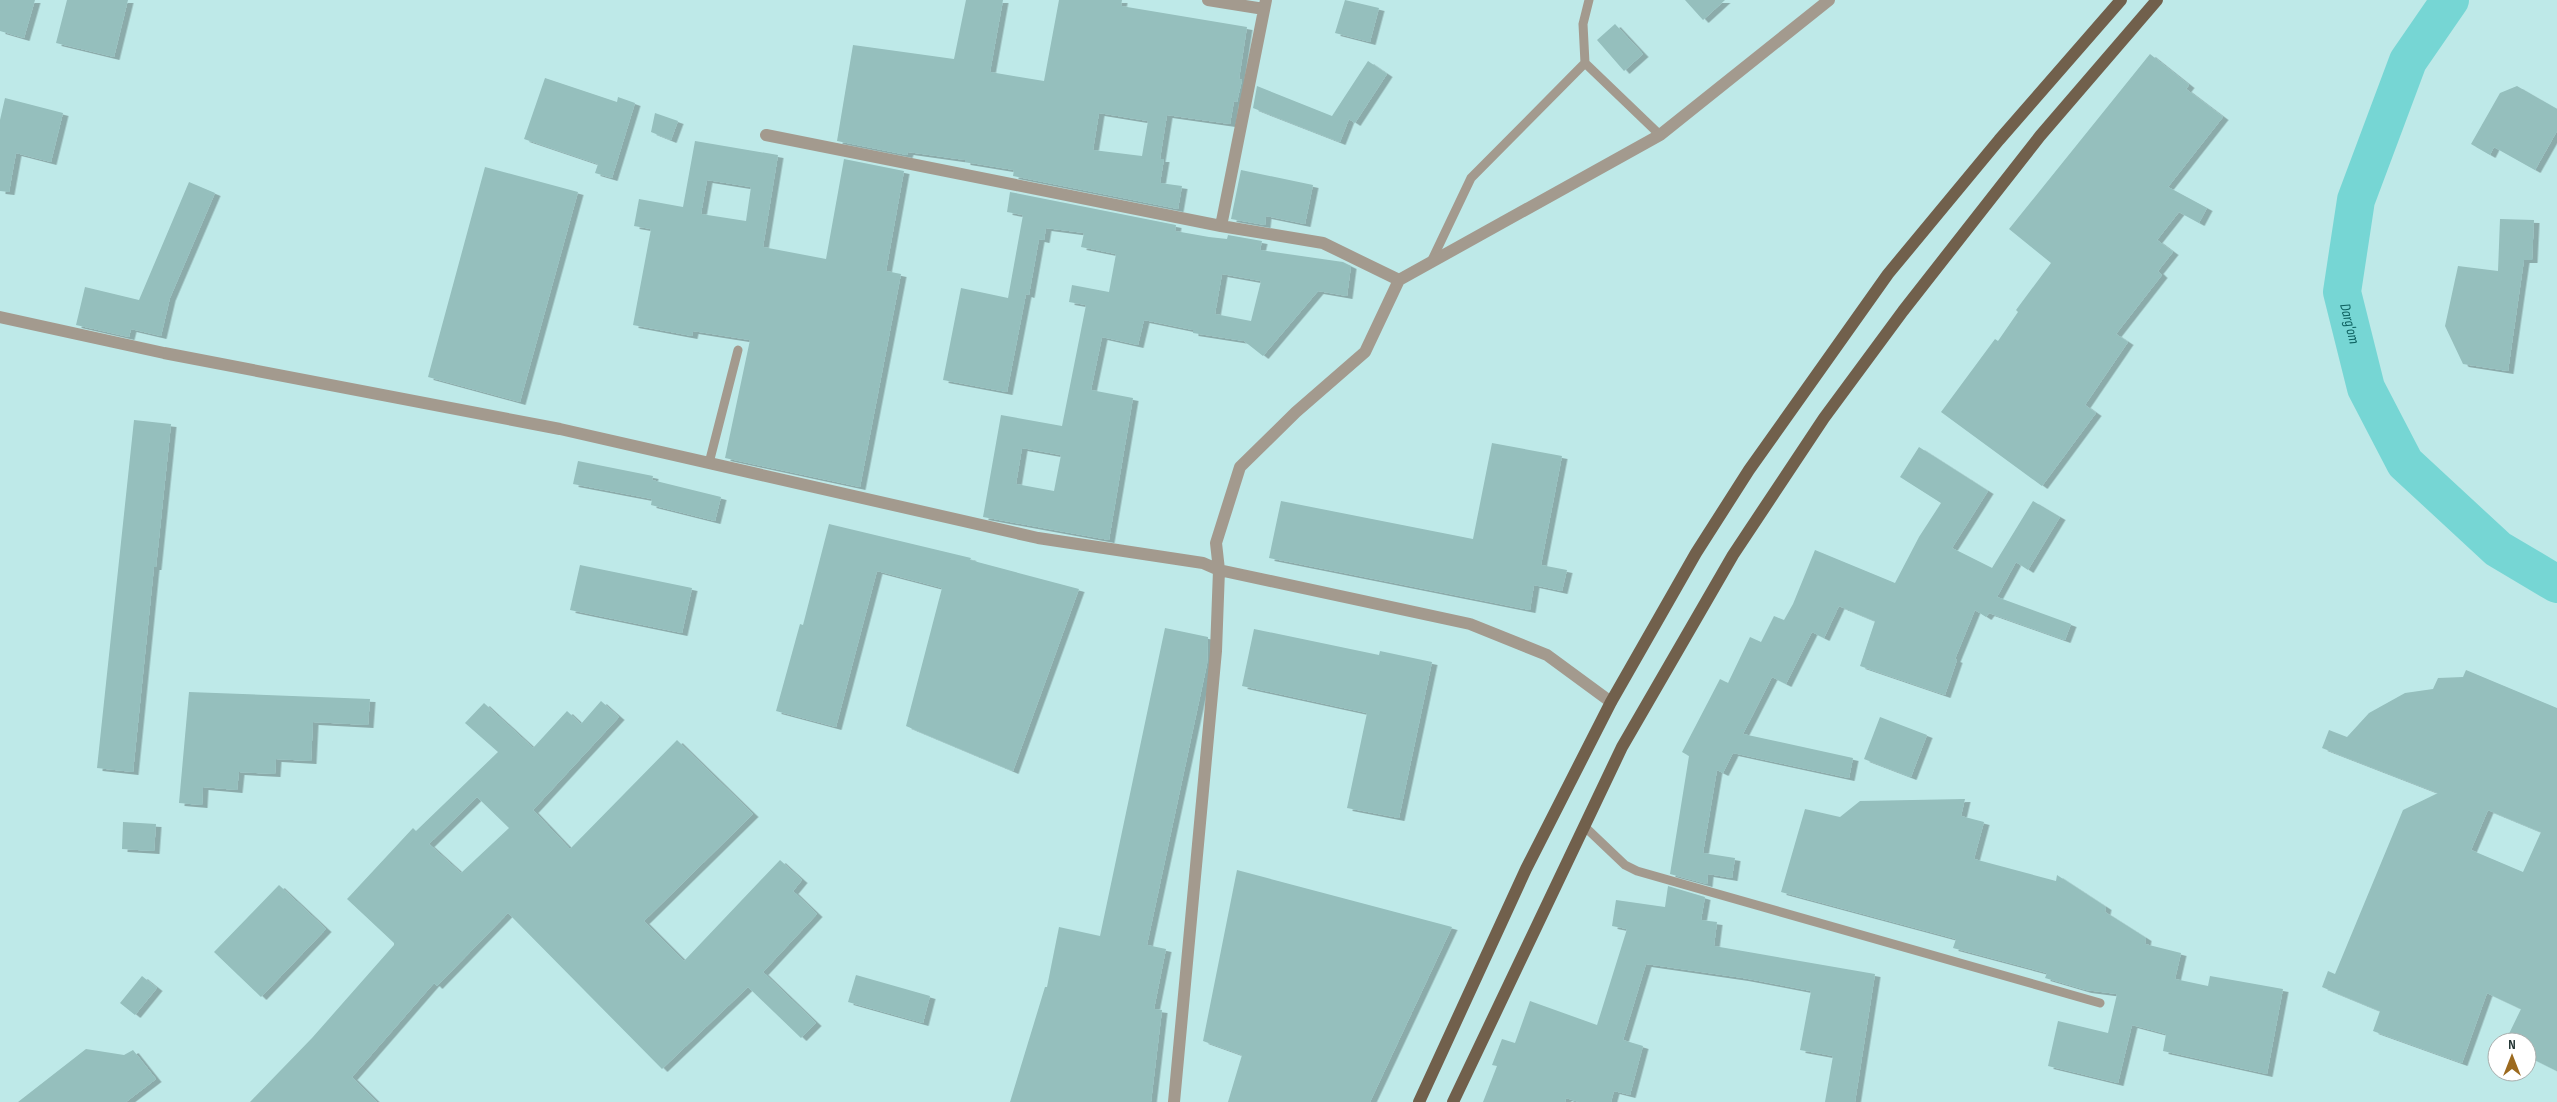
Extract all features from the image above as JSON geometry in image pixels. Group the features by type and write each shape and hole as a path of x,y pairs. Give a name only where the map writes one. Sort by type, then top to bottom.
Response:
{"main road":[{"path":"1419,1102 1526,869 1611,702 1696,553 1749,470 1888,274 1999,140 2121,0"},
{"path":"1453,1102 1622,747 1728,563 1824,418 1903,311 2040,136 2157,0"}],"street":[{"path":"1208,0 1265,5 1221,226"},
{"path":"1174,1102 1216,651 1219,570 1216,544 1240,467 1296,412 1365,352 1399,280 1660,135 1829,0"},
{"path":"766,135 1221,226 1323,243 1399,280"},
{"path":"0,317 164,353 560,430 1038,538 1203,563 1219,570 1470,624 1547,655 1611,702"}],"lane":[{"path":"1589,0 1583,24 1585,63 1660,135"},
{"path":"1431,262 1471,178 1585,63"},
{"path":"709,463 738,350"},
{"path":"1584,826 1625,865 1637,871 2100,1003"}],"building":[{"path":"0,0 35,0 24,38 0,31"},
{"path":"67,0 128,0 114,57 56,43"},
{"path":"966,0 1003,0 990,72 1044,81 1059,0 1122,0 1121,6 1247,27 1239,79 1242,80 1237,102 1234,101 1230,124 1167,115 1160,159 1164,159 1160,183 1182,186 1178,209 1013,176 1014,170 965,162 965,160 908,152 907,155 837,141 853,45 954,59","holes":["1099,113 1148,121 1142,156 1093,150"]},
{"path":"1345,0 1379,8 1370,42 1335,33"},
{"path":"1685,0 1725,0 1703,20"},
{"path":"1615,24 1643,54 1624,71 1597,40"},
{"path":"2150,54 2189,85 2186,89 2223,117 2168,187 2207,208 2199,223 2179,212 2157,240 2173,252 2158,271 2162,275 2116,334 2128,342 2085,405 2096,413 2042,486 1941,412 1995,339 1998,341 2018,312 2016,310 2051,263 2009,229"},
{"path":"1368,61 1387,74 1355,123 1349,119 1340,142 1253,108 1257,86 1332,116"},
{"path":"545,78 617,102 618,97 635,103 612,178 595,173 598,164 524,139"},
{"path":"2517,86 2557,109 2557,131 2535,170 2494,147 2490,155 2471,144 2500,93"},
{"path":"5,98 63,113 51,162 16,153 9,192 0,191 0,120"},
{"path":"655,113 678,121 671,140 651,132"},
{"path":"695,141 778,155 763,247 826,259 844,159 904,171 886,271 901,274 860,487 725,458 750,340 693,331 692,336 633,325 651,229 634,226 639,199 683,207","holes":["707,180 751,187 746,221 701,214"]},
{"path":"485,167 578,192 520,402 428,377"},
{"path":"1241,170 1313,185 1305,224 1266,216 1265,225 1231,219"},
{"path":"189,182 215,193 170,298 161,336 131,329 129,337 76,325 85,287 139,300"},
{"path":"1010,192 1176,225 1175,231 1227,239 1228,235 1262,241 1260,250 1343,262 1351,266 1347,296 1318,291 1263,356 1244,341 1193,333 1193,330 1144,320 1138,345 1102,337 1091,390 1133,398 1109,540 983,517 1001,415 1062,426 1086,305 1069,302 1072,285 1109,292 1116,254 1081,247 1084,233 1046,228 1044,240 1039,239 1029,295 1026,294 1007,392 943,380 961,288 1008,298 1023,215 1007,212","holes":["1222,274 1261,281 1251,321 1215,314","1022,448 1061,455 1054,491 1016,484"]},
{"path":"2500,219 2534,220 2532,260 2524,260 2508,371 2463,364 2445,326 2458,266 2498,271"},
{"path":"134,420 171,424 133,772 97,768"},
{"path":"1492,443 1562,456 1541,565 1567,570 1562,591 1534,585 1530,610 1269,558 1281,501 1473,539"},
{"path":"1919,447 1988,491 1952,548 1992,568 2033,501 2060,517 2028,570 2016,562 1997,597 2071,624 2065,640 1989,613 1986,617 1975,610 1955,659 1957,660 1945,695 1860,666 1875,621 1839,606 1824,638 1812,632 1786,684 1772,677 1743,734 1853,758 1849,778 1733,753 1723,773 1717,770 1703,853 1735,858 1732,878 1708,874 1707,884 1670,874 1689,756 1682,752 1720,679 1728,683 1750,637 1761,642 1774,616 1784,620 1793,604 1815,550 1895,583 1919,537 1941,503 1900,477"},
{"path":"578,461 653,476 652,480 721,497 715,521 651,505 652,499 573,484"},
{"path":"829,524 971,558 970,560 1079,589 1013,771 906,726 942,588 877,571 836,727 776,711 800,624 803,625"},
{"path":"580,565 692,588 682,633 570,610"},
{"path":"1165,628 1208,637 1207,664 1147,945 1166,949 1154,1009 1162,1010 1151,1102 1010,1102 1045,987 1047,987 1059,927 1100,936"},
{"path":"1254,629 1379,655 1380,651 1432,662 1399,818 1347,808 1367,713 1242,686"},
{"path":"2466,670 2557,708 2557,1071 2537,1061 2537,1032 2510,1032 2521,1009 2487,993 2462,1063 2373,1031 2380,1011 2322,987 2328,971 2335,974 2403,810 2438,793 2322,748 2329,730 2347,737 2369,713 2405,693 2433,689 2438,678 2463,677","holes":["2488,810 2541,832 2523,872 2471,850"]},
{"path":"189,692 370,699 368,725 313,722 311,761 276,759 275,774 239,772 237,790 203,787 202,805 179,803"},
{"path":"601,701 619,717 533,810 570,849 677,740 753,814 644,921 684,961 780,860 802,880 793,891 817,914 763,972 816,1023 801,1038 748,987 662,1069 508,913 437,986 434,983 352,1077 377,1102 250,1102 312,1038 394,945 347,899 413,828 416,831 498,752 465,723 484,703 533,748 567,711 581,724","holes":["477,797 509,828 461,873 429,844"]},
{"path":"1880,717 1927,735 1911,777 1864,759"},
{"path":"1965,799 1961,816 1984,822 1974,859 2056,881 2057,875 2106,907 2105,912 2146,938 2145,944 2181,953 2175,979 2208,986 2210,976 2283,989 2267,1074 2163,1051 2166,1034 2132,1025 2118,1083 2048,1066 2058,1021 2108,1033 2117,994 2086,990 2045,978 2047,973 1953,948 1956,939 1781,892 1805,809 1840,817 1860,801"},
{"path":"123,822 156,824 154,851 122,849"},
{"path":"1237,870 1452,927 1370,1102 1228,1102 1242,1055 1203,1041"},
{"path":"279,885 326,929 261,997 214,952"},
{"path":"1668,886 1705,897 1701,920 1717,922 1714,946 1875,974 1855,1102 1825,1102 1833,1056 1800,1050 1811,991 1743,978 1646,964 1623,1040 1643,1046 1630,1095 1614,1091 1611,1102 1579,1102 1566,1098 1565,1102 1483,1102 1497,1066 1492,1065 1502,1039 1515,1043 1530,1001 1597,1025 1627,929 1612,926 1616,900 1665,907"},
{"path":"856,975 930,996 923,1023 848,1002"},
{"path":"142,976 157,988 135,1015 120,1003"},
{"path":"86,1049 124,1055 133,1050 156,1079 126,1102 18,1102"}],"waterway":[{"name":"Darg'om","path":"2450,0 2408,61 2356,200 2342,292 2366,388 2405,463 2498,549 2557,584"}]}
